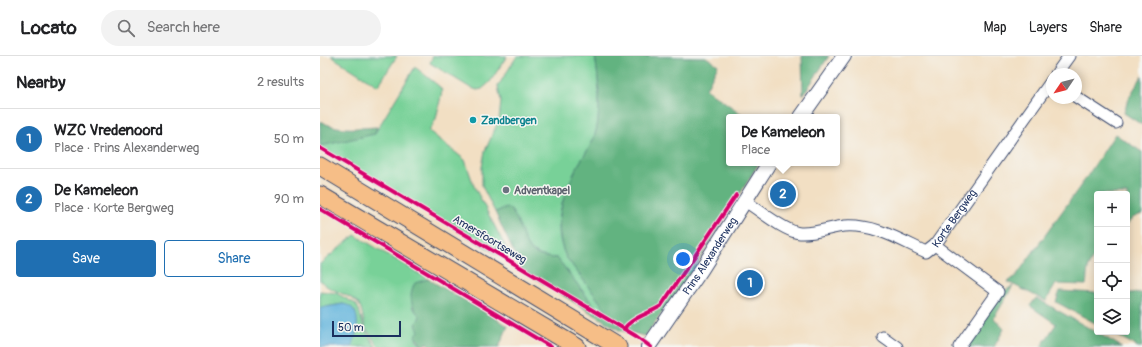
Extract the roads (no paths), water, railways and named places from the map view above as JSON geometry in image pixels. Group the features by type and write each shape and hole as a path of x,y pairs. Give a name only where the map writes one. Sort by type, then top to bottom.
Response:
{"main road":[{"path":"320,166 618,347"},
{"path":"320,195 577,347"}],"street":[{"path":"803,114 844,56"},
{"path":"1060,68 1069,56"},
{"name":"Korte Bergweg","path":"745,201 786,228 800,233 845,226 859,226 876,229 926,252 935,245 1046,88"},
{"path":"1082,101 1116,124"},
{"name":"Prins Alexanderweg","path":"648,347 701,270 767,166"},
{"path":"935,245 998,292 959,347"},
{"path":"883,337 897,347"}],"water":[{"path":"343,304 350,306 356,315 357,328 352,347 320,347 320,308"}],"place":[{"name":"Zandbergen","path":"473,120"},
{"name":"Adventkapel","path":"506,190"},
{"name":"De Kameleon","path":"783,194"},
{"name":"WZC Vredenoord","path":"750,283"}]}
